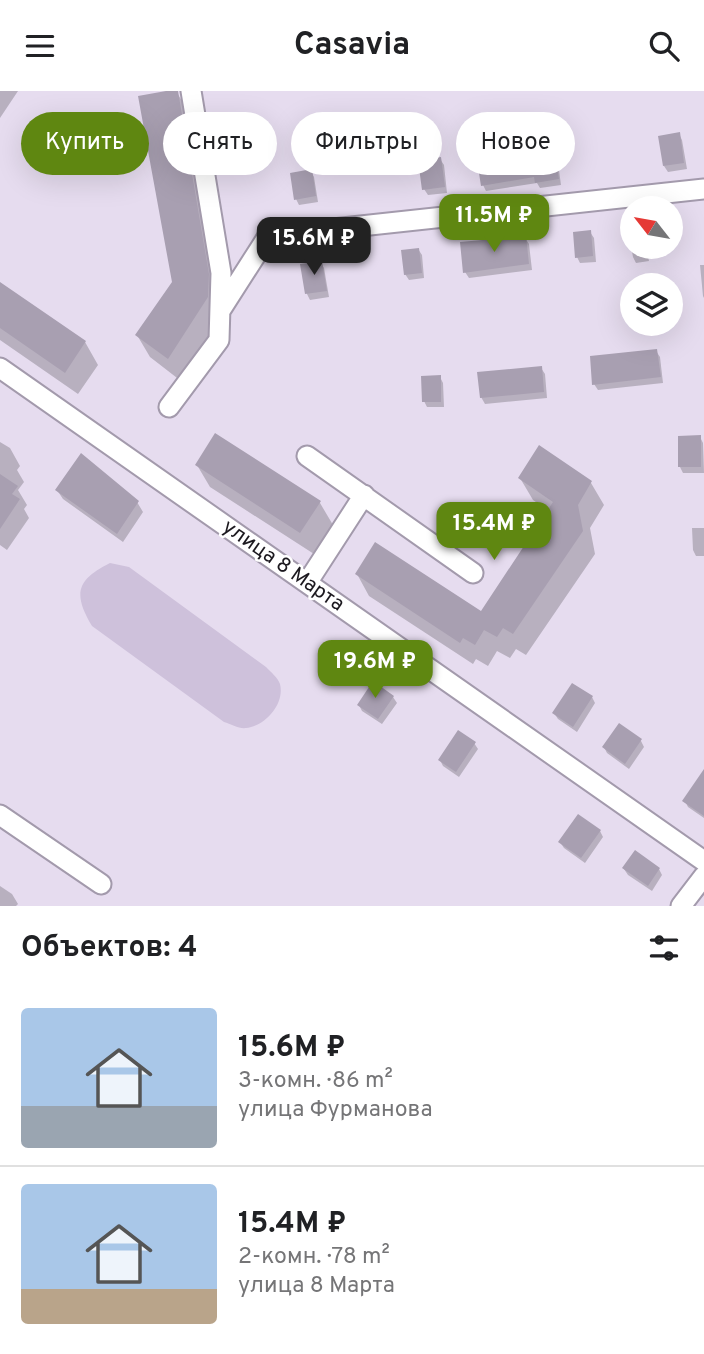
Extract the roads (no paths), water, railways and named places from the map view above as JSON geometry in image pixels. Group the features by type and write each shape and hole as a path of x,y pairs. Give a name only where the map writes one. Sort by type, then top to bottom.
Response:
{"street":[{"path":"169,407 219,340 221,273 191,91"},
{"path":"220,311 268,236 704,190"},
{"name":"улица 8 Марта","path":"0,368 704,861"},
{"path":"307,456 473,573"},
{"path":"307,583 363,495"},
{"path":"0,815 101,884"},
{"path":"681,906 704,876"}]}
